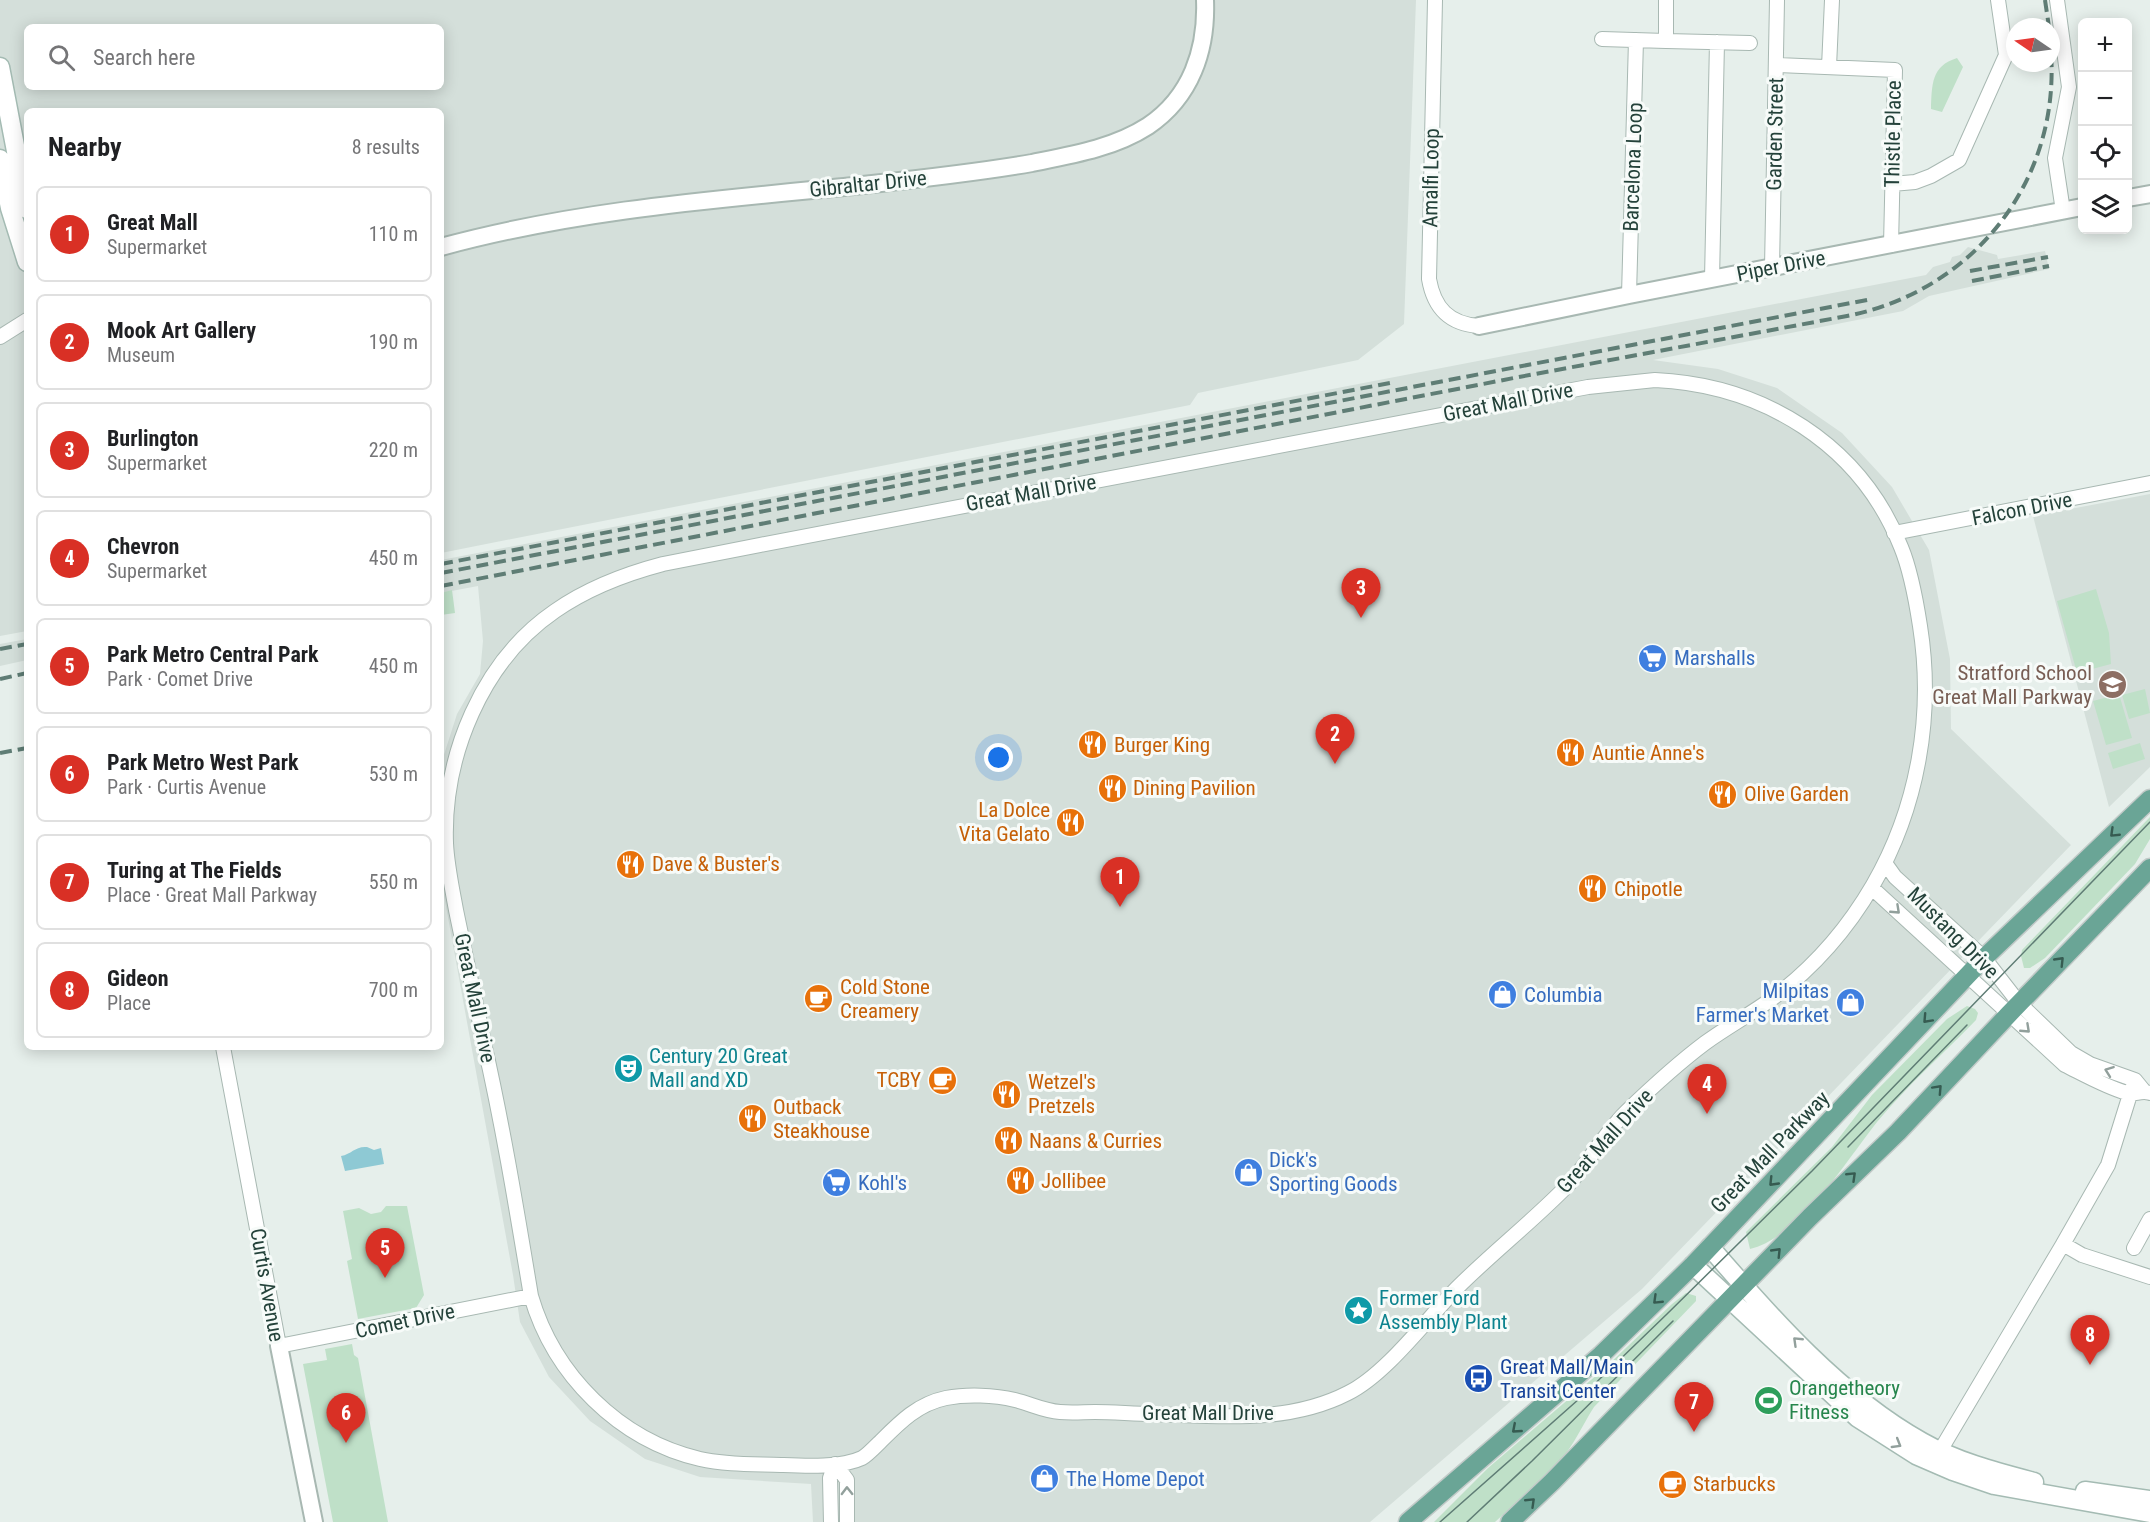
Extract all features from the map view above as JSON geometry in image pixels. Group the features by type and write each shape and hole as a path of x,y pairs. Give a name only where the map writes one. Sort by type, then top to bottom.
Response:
{"main road":[{"path":"0,67 24,193"},
{"path":"0,159 13,219 24,253"},
{"name":"Great Mall Parkway","path":"1408,1522 1601,1355 1693,1265 1984,958 2150,799"},
{"path":"1510,1522 1552,1482 1729,1299 1898,1132 2150,868"},
{"path":"1710,1247 1758,1304 1859,1400 1903,1431 1940,1451 1982,1468 2036,1482 2150,1500"},
{"path":"1693,1265 1858,1418 1916,1455 1960,1474 2000,1487 2150,1513"}],"street":[{"name":"Gibraltar Drive","path":"444,246 473,238 608,212 969,174 1100,148 1132,135 1164,114 1180,93 1201,55 1205,0"},
{"name":"Amalfi Loop","path":"1435,0 1429,279 1436,303 1446,316 1469,326 1479,326"},
{"path":"1666,0 1666,41"},
{"name":"Garden Street","path":"1772,268 1777,0"},
{"path":"1829,67 1832,0"},
{"path":"1892,184 1916,182 1932,176 1959,160 2006,55 1998,0"},
{"path":"2057,0 2069,87 2055,158 2063,211"},
{"path":"1602,39 1750,43"},
{"name":"Barcelona Loop","path":"1629,294 1636,40"},
{"path":"1712,279 1717,42"},
{"name":"Thistle Place","path":"1776,65 1895,70 1890,245"},
{"path":"2132,197 2150,194"},
{"name":"Piper Drive","path":"1479,326 1629,294 2078,208"},
{"path":"0,337 24,322"},
{"name":"Great Mall Drive","path":"1637,381 1671,381 1724,390 1759,402 1787,417 1816,436 1848,464 1875,499 1894,533 1902,548 1917,611 1924,661 1925,707 1922,745 1912,792 1885,863 1872,888 1845,926 1816,960 1776,996 1707,1042 1656,1083 1608,1132 1572,1180 1531,1221 1457,1288 1373,1376 1354,1390 1298,1410 1266,1416 1233,1417 1064,1413 1008,1399 950,1397 928,1403 914,1411 864,1457 836,1464 806,1466 720,1463 687,1455 645,1438 617,1420 580,1385 556,1352 536,1313 531,1296 493,1087 450,878 446,828 448,792 456,758 467,724 484,688 497,669 538,623 569,602 631,573 728,550 1588,387 1637,381"},
{"name":"Falcon Drive","path":"1894,533 2150,483"},
{"name":"Mustang Drive","path":"1885,863 1896,877 1984,958 2014,1008"},
{"name":"Mustang Drive","path":"1872,888 1967,976 2014,1008"},
{"path":"2014,1008 2071,1053 2143,1088"},
{"path":"2014,1008 2065,1065 2129,1094 2143,1088"},
{"name":"Curtis Avenue","path":"225,1050 314,1522"},
{"path":"1940,1451 2108,1165 2129,1094"},
{"path":"2134,1248 2150,1219"},
{"path":"2063,1244 2082,1255 2150,1277"},
{"name":"Comet Drive","path":"279,1346 531,1296"},
{"path":"831,1522 830,1478 836,1464"},
{"path":"836,1464 846,1480 847,1522"},
{"path":"2148,1522 2150,1513"}],"shaded area":[{"path":"0,0 1416,0 1404,324 1358,360 1198,393 1190,405 444,552 444,108 24,108 24,632 0,636"},
{"path":"1968,247 1997,255 1998,259 2045,251 2049,269 1929,296 1903,311 1653,360 1718,369 1777,388 1842,433 1892,487 1929,550 1950,659 1951,729 2071,845 1642,1289 1370,1522 813,1522 811,1484 700,1477 645,1459 590,1421 549,1377 520,1322 444,896 444,755 457,714 480,674 483,641 478,586 444,592 444,559 1926,275 1933,267 1950,262 1952,257 1960,255"},
{"name":"Stratford School Great Mall Parkway","path":"2150,494 2150,767 2109,807 2033,516"},
{"path":"24,640 24,661 0,666 0,644"}],"green space":[{"path":"1957,58 1963,67 1942,112 1931,109 1933,84 1938,71 1942,66"},
{"path":"2096,589 2109,633 2111,664 2077,673 2057,601"},
{"path":"452,590 455,613 444,615 444,592"},
{"path":"2145,689 2150,713 2129,719 2122,695"},
{"path":"2119,694 2132,738 2106,745 2093,701"},
{"path":"2140,743 2145,759 2113,769 2108,753"},
{"path":"2150,817 2150,839 2135,864 2045,958 2030,968 2024,968 2022,950"},
{"path":"1967,1006 1978,1013 1976,1020 1877,1122 1821,1196 1787,1230 1769,1242 1750,1249 1746,1232 1832,1147 1872,1095 1947,1019"},
{"path":"386,1206 407,1206 424,1295 416,1308 358,1319 347,1261 352,1259 343,1211 359,1208 371,1214 381,1212"},
{"path":"1686,1293 1696,1296 1696,1301 1594,1407 1564,1456 1536,1485 1495,1522 1434,1522 1488,1468 1605,1368"},
{"path":"352,1344 354,1355 358,1358 388,1522 333,1522 303,1364 327,1360 325,1349"}],"water":[{"path":"367,1147 374,1150 381,1148 384,1164 345,1171 341,1156"}],"tram line":[{"path":"1440,1522 1579,1399 1667,1314 1812,1171 2150,822"},
{"path":"1848,1147 1967,1025"},
{"path":"1467,1522 1673,1321"}],"railway":[{"path":"2045,0 2048,18"},
{"path":"444,585 1519,377 1847,316 1892,303 1933,282 1969,256 2000,223 2024,186 2041,145 2050,100 2051,72"},
{"path":"1970,271 2048,257"},
{"path":"1972,281 2049,266"},
{"path":"444,572 1872,299"},
{"path":"444,563 1390,383"},
{"path":"0,649 24,645"},
{"path":"0,679 24,674"},
{"path":"0,753 24,749"}],"place":[{"name":"Burlington","path":"1361,618"},
{"name":"Marshalls","path":"1653,658"},
{"name":"Stratford School Great Mall Parkway","path":"2113,685"},
{"name":"Burger King","path":"1093,745"},
{"name":"Auntie Anne's","path":"1571,753"},
{"name":"Mook Art Gallery","path":"1335,764"},
{"name":"Dining Pavilion","path":"1112,788"},
{"name":"Olive Garden","path":"1723,794"},
{"name":"La Dolce Vita Gelato","path":"1071,822"},
{"name":"Dave & Buster's","path":"631,864"},
{"name":"Chipotle","path":"1593,889"},
{"name":"Great Mall","path":"1120,907"},
{"name":"Columbia","path":"1503,995"},
{"name":"Cold Stone Creamery","path":"819,999"},
{"name":"Milpitas Farmer's Market","path":"1850,1003"},
{"name":"Century 20 Great Mall and XD","path":"628,1068"},
{"name":"TCBY","path":"942,1080"},
{"name":"Wetzel's Pretzels","path":"1007,1094"},
{"name":"Chevron","path":"1707,1114"},
{"name":"Outback Steakhouse","path":"752,1119"},
{"name":"Naans & Curries","path":"1008,1141"},
{"name":"Dick's Sporting Goods","path":"1248,1172"},
{"name":"Jollibee","path":"1020,1181"},
{"name":"Kohl's","path":"837,1183"},
{"name":"Park Metro Central Park","path":"385,1278"},
{"name":"Former Ford Assembly Plant","path":"1358,1310"},
{"name":"Gideon","path":"2090,1365"},
{"name":"Great Mall/Main Transit Center","path":"1479,1379"},
{"name":"Orangetheory Fitness","path":"1768,1400"},
{"name":"Turing at The Fields","path":"1694,1432"},
{"name":"Park Metro West Park","path":"346,1443"},
{"name":"The Home Depot","path":"1045,1479"},
{"name":"Starbucks","path":"1672,1484"}]}
